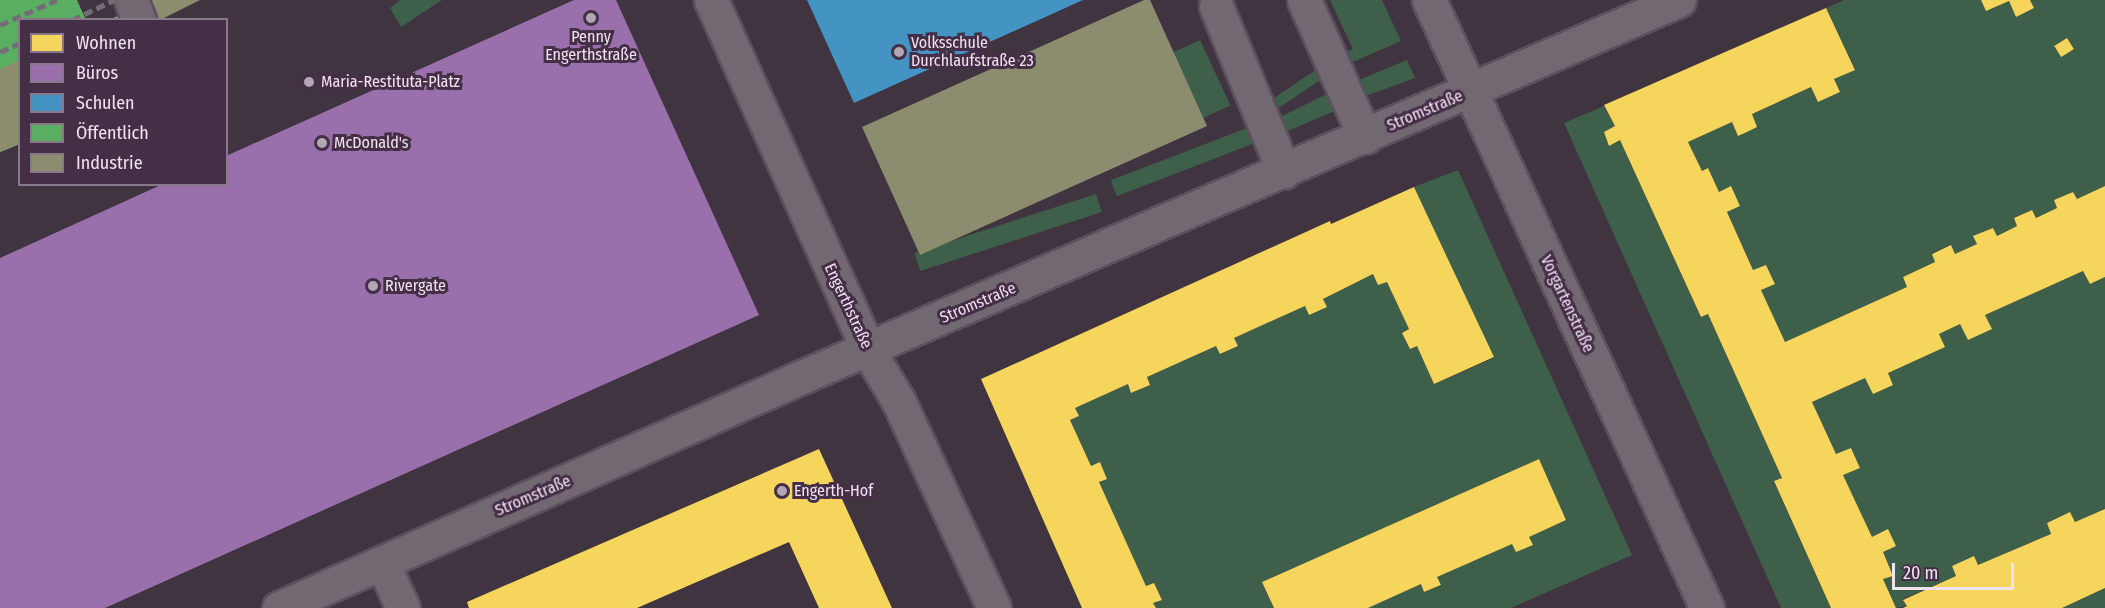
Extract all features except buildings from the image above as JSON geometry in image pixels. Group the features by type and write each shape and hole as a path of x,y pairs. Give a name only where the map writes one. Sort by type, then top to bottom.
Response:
{"street":[{"path":"131,0 138,18"},
{"name":"Engerthstraße","path":"711,0 868,350 899,402 994,608"},
{"path":"1304,0 1365,137"},
{"name":"Vorgartenstraße","path":"1429,0 1707,608"},
{"name":"Stromstraße","path":"279,608 868,350 1679,0"},
{"path":"1216,6 1284,172"},
{"path":"382,564 403,608"}],"green space":[{"path":"400,0 442,0 401,27 390,8"},
{"path":"1330,0 1382,0 1401,41 1346,65 1341,54 1353,49"},
{"path":"1844,0 1981,0 1986,11 2009,1 2016,16 2034,8 2030,0 2105,0 2105,186 2077,199 2073,192 2054,200 2057,208 2036,218 2031,210 2014,218 2017,226 1997,236 1993,228 1974,236 1977,244 1955,254 1951,245 1932,253 1935,262 1903,277 1907,287 1785,342 1761,290 1775,283 1766,265 1753,270 1727,212 1740,206 1730,187 1719,192 1708,168 1702,171 1688,142 1732,122 1738,135 1749,131 1757,127 1752,114 1811,87 1818,102 1840,92 1834,79 1855,69 1826,8"},
{"path":"1200,40 1230,105 1203,118 1173,53"},
{"path":"1407,60 1415,78 1360,98 1354,82"},
{"path":"1323,65 1329,74 1274,111 1268,102"},
{"path":"1333,91 1342,108 1283,133 1276,119"},
{"path":"1604,106 1615,126 1604,132 1609,145 1620,140 1701,317 1708,314 1782,478 1774,482 1831,608 1781,608 1564,123"},
{"path":"1247,128 1253,144 1117,196 1111,180"},
{"path":"1458,170 1632,555 1511,608 1368,608 1421,584 1424,592 1441,586 1437,577 1566,520 1539,459 1262,582 1274,608 1156,608 1153,603 1162,599 1154,583 1146,586 1099,482 1107,478 1100,462 1091,466 1070,420 1079,416 1075,408 1128,384 1132,393 1150,385 1147,377 1216,346 1221,354 1238,346 1234,338 1305,306 1326,307 1323,299 1373,274 1378,285 1387,282 1409,329 1402,333 1410,349 1417,346 1434,384 1494,358 1414,187"},
{"path":"1096,194 1102,212 920,271 914,253"},
{"path":"2083,271 2090,284 2105,277 2105,509 2075,522 2070,512 2047,523 2051,534 1978,565 1973,557 1952,566 1956,576 1903,599 1907,606 1896,608 1883,579 1883,552 1895,546 1872,537 1843,475 1860,467 1851,448 1836,454 1812,402 1865,378 1893,385 1888,373 1939,334 1960,324 1968,339 1991,329 1985,315"},
{"path":"2105,588 2105,608 2062,608"}],"railway":[{"path":"0,25 57,0"},
{"path":"76,18 114,0"},
{"path":"0,52 18,44"}],"place":[{"name":"Penny Engerthstraße","path":"591,18"},
{"name":"Volksschule Durchlaufstraße 23","path":"899,52"},
{"name":"Maria-Restituta-Platz","path":"309,82"},
{"name":"McDonald's","path":"322,143"},
{"name":"Rivergate","path":"373,286"},
{"name":"Engerth-Hof","path":"782,491"}]}
